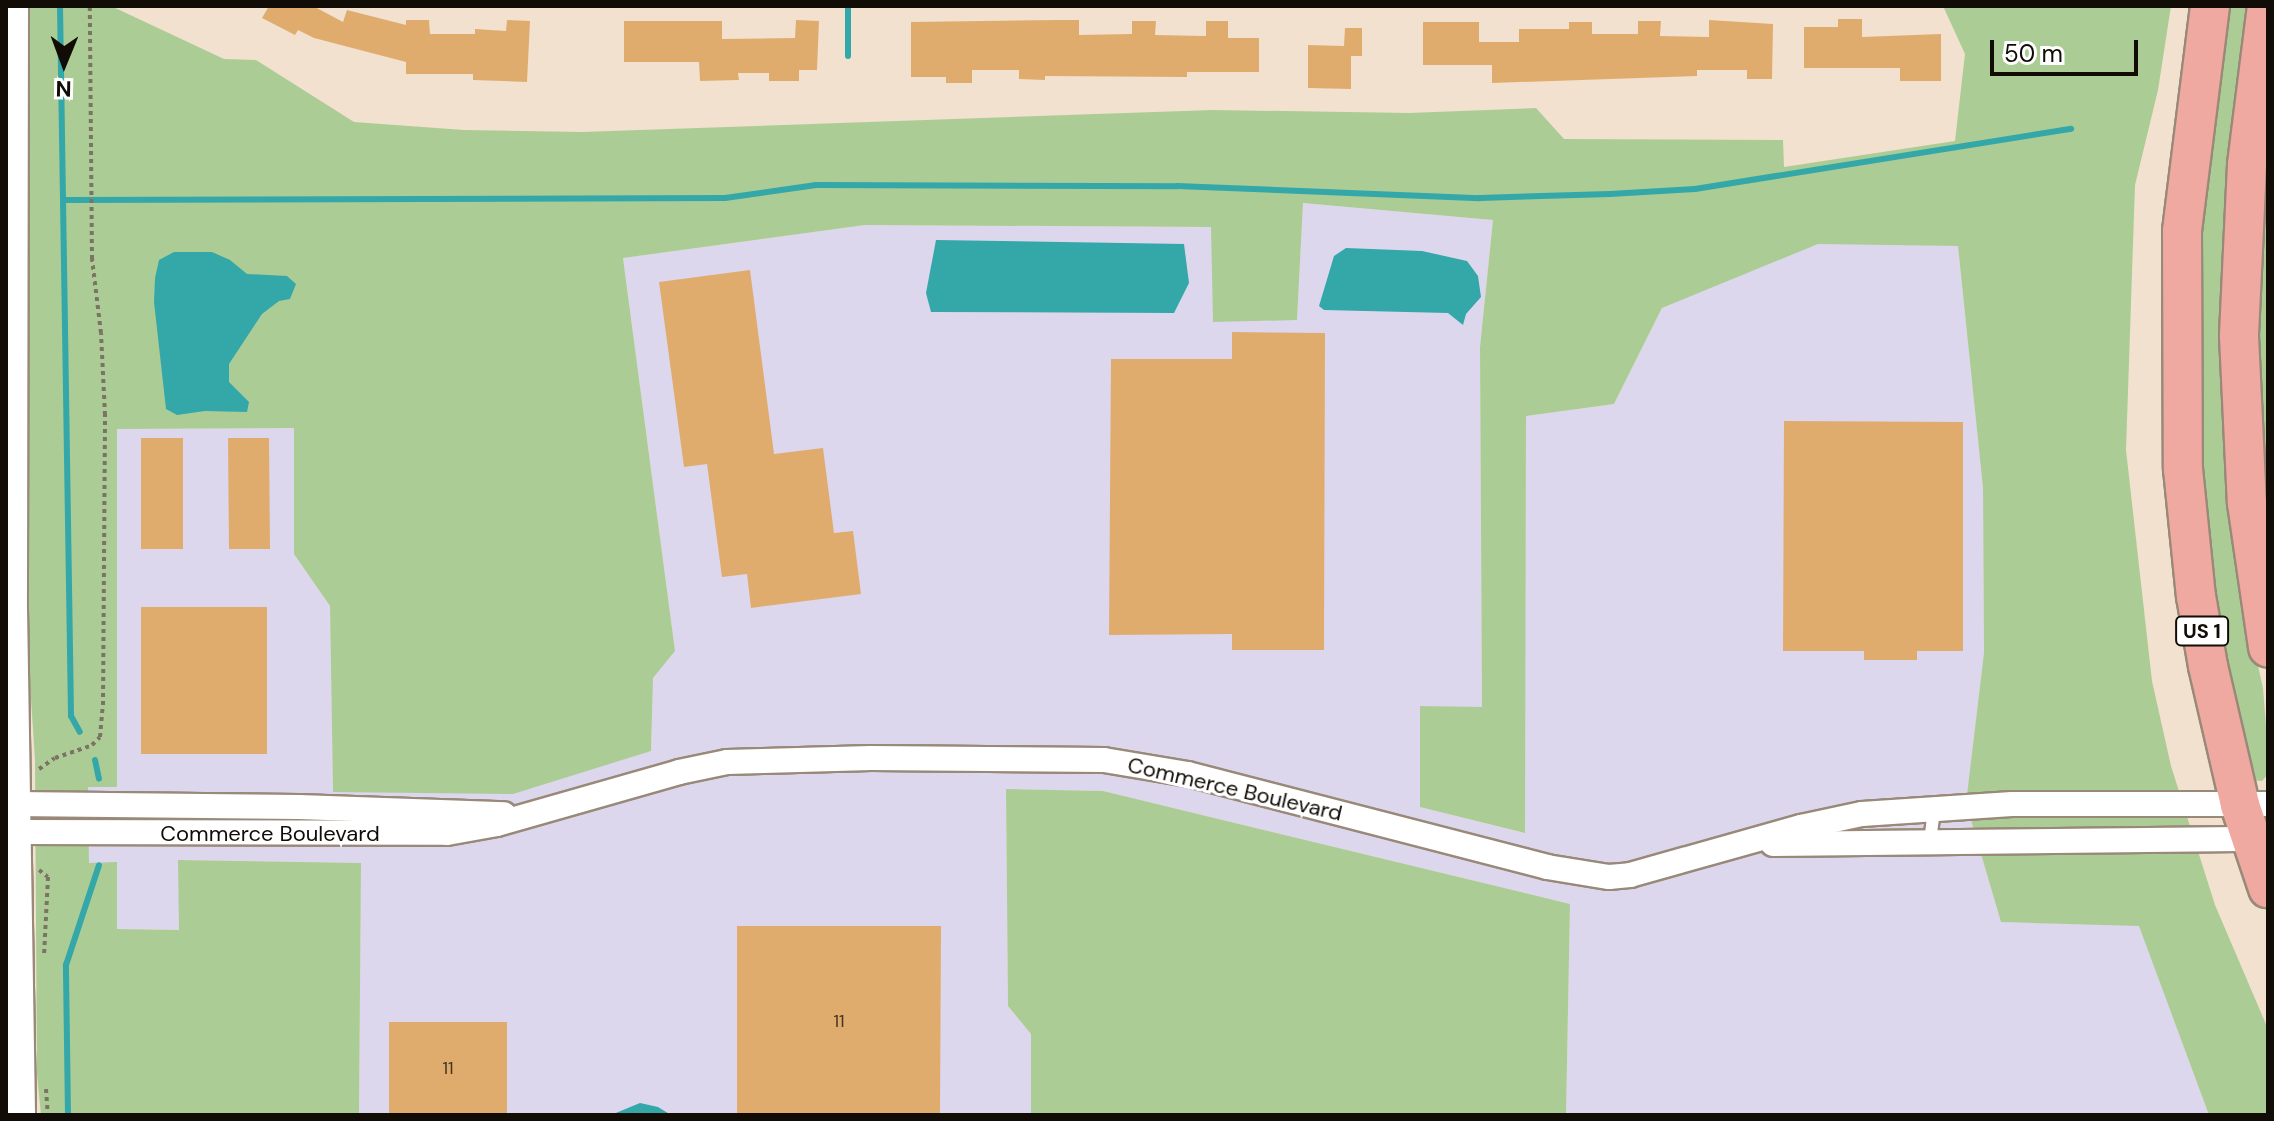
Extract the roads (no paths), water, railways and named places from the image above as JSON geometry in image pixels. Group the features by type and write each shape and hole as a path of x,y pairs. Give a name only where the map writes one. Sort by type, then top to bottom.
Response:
{"main road":[{"name":"US 1","path":"2210,6 2182,231 2180,418 2196,596 2223,738 2257,822 2268,888"},
{"name":"US 1","path":"2267,6 2247,165 2239,336 2247,503 2268,647"}],"street":[{"path":"11,6 10,609 18,1115"},
{"name":"Commerce Boulevard","path":"14,818 422,834 471,830 727,762 871,758 1104,760 1188,774 1547,867 1600,876 1630,875 1750,844"},
{"path":"1750,844 1843,817 1934,808 2067,804 2257,822"},
{"path":"1750,844 1930,842 2257,822"}],"lane":[{"path":"1930,842 1934,808"}],"water":[{"path":"936,240 1184,244 1189,283 1174,313 931,312 926,293"},
{"path":"1346,248 1422,251 1467,261 1478,276 1481,297 1466,314 1463,325 1448,313 1324,310 1319,306 1334,256"},
{"path":"174,252 212,252 230,260 247,274 287,276 296,284 290,299 279,301 262,314 229,364 229,382 249,402 247,412 205,411 177,415 166,409 154,302 155,278 159,260"},
{"path":"640,1103 658,1107 671,1115 611,1115"}],"waterway":[{"path":"60,6 71,716 80,732"},
{"path":"848,6 848,56"},
{"path":"64,200 725,198 816,185 1177,186 1480,198 1610,194 1695,189 2071,129"},
{"path":"95,760 99,779"},
{"path":"68,1115 66,965 99,865"}]}
